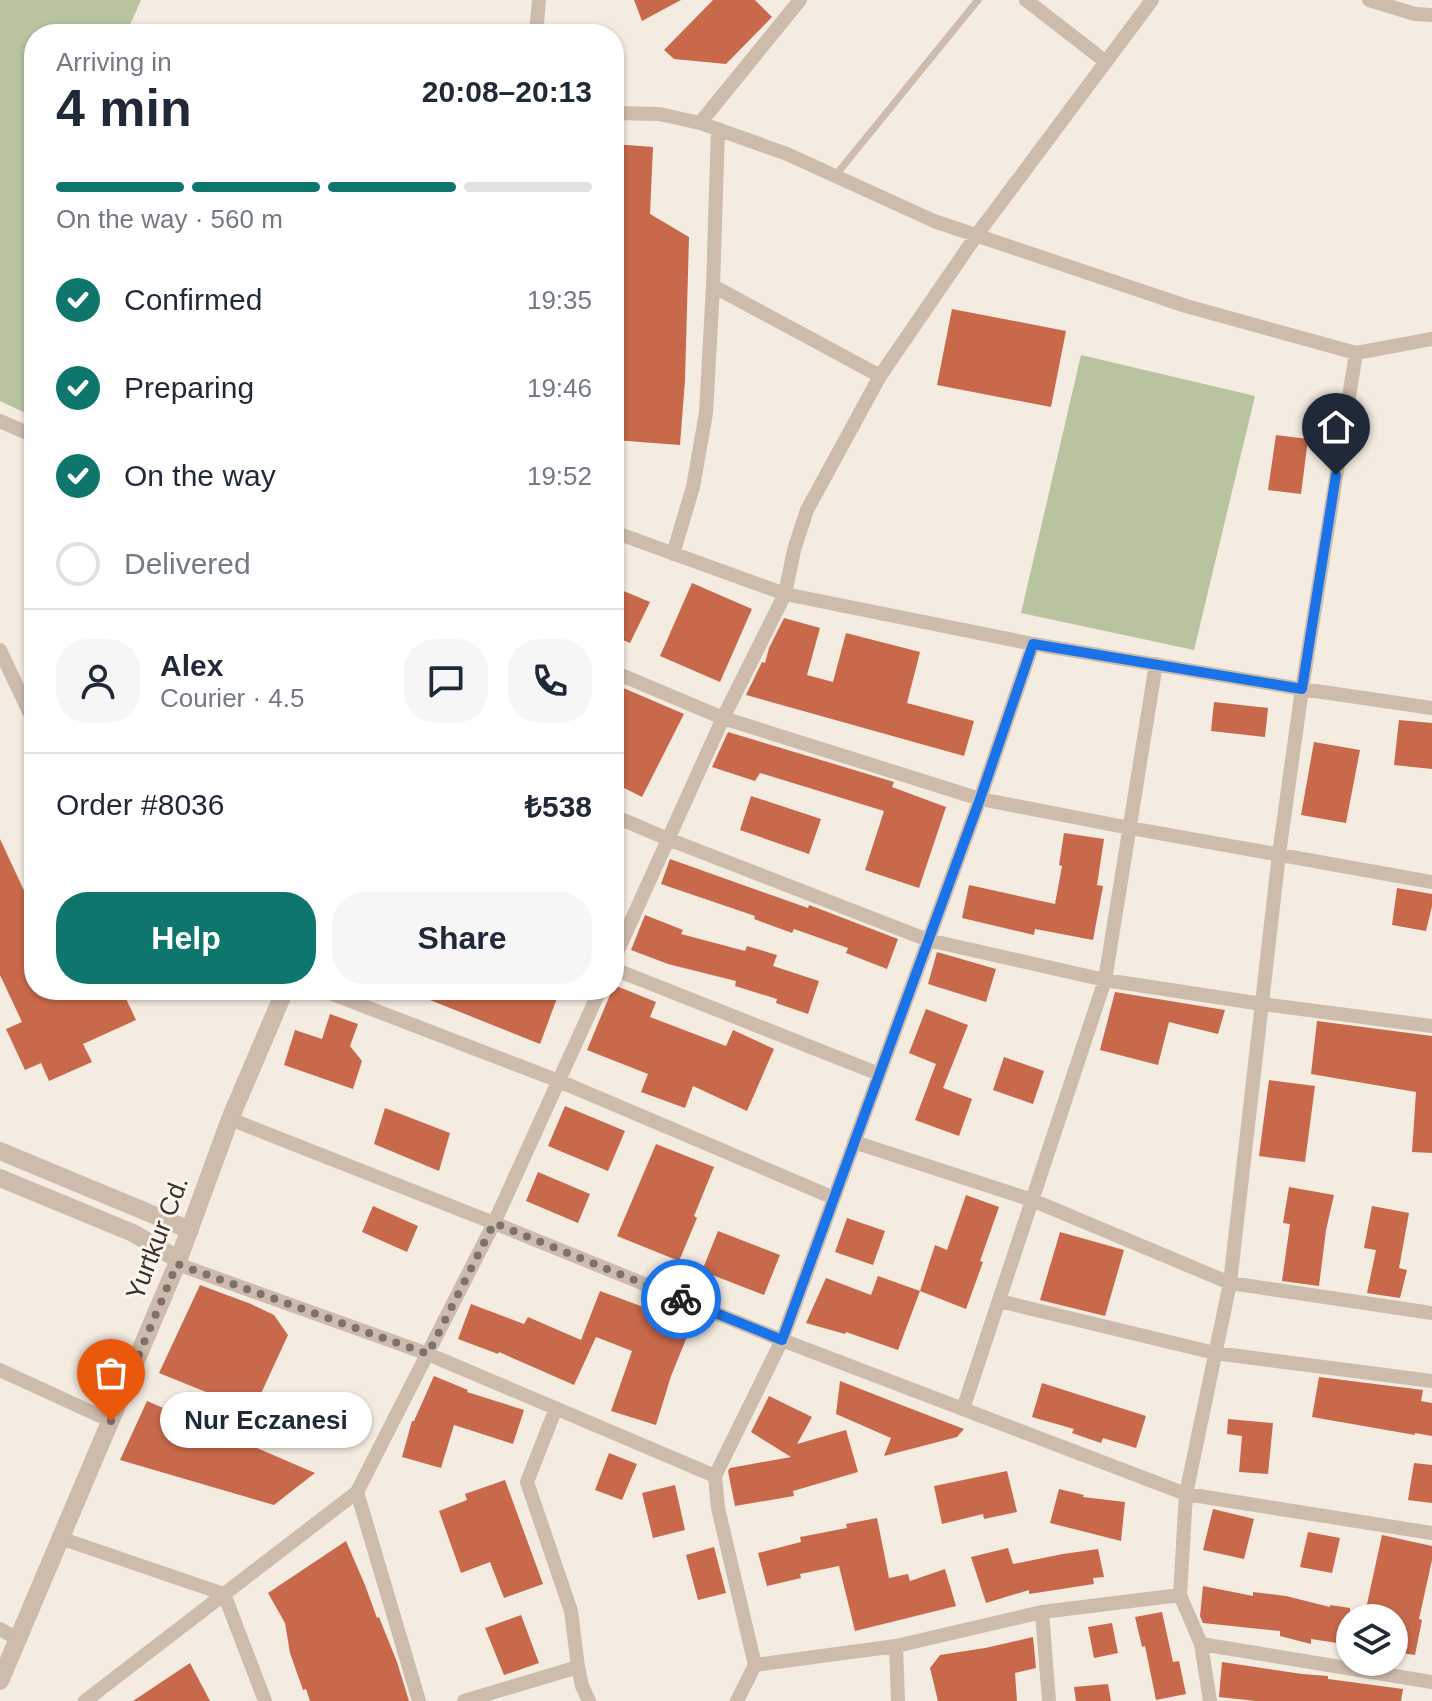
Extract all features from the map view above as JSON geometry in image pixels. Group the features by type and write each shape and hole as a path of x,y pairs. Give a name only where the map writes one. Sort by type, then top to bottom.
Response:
{"street":[{"path":"537,24 539,0"},
{"path":"700,123 800,0"},
{"path":"1026,0 1106,62"},
{"path":"624,937 723,718 785,594 794,550 807,510 880,376 976,236 1152,0"},
{"path":"1369,0 1415,14 1432,15"},
{"path":"624,113 659,114 718,129 787,154 934,221 1186,306 1356,353 1432,339"},
{"path":"673,554 693,487 706,413 718,129"},
{"path":"713,286 880,376"},
{"path":"1210,1701 1201,1644 1180,1595 1186,1494 1230,1283 1279,854 1356,353"},
{"path":"0,421 24,432"},
{"path":"624,536 785,594 1033,644 1432,708"},
{"path":"737,1701 755,1665 718,1508 715,1476 782,1340 980,799 1033,644"},
{"path":"0,650 7,678 24,705"},
{"path":"963,1409 1105,980 1156,664"},
{"path":"624,676 723,718 980,799 1432,882"},
{"path":"624,820 928,940 1105,980 1432,1026"},
{"path":"624,973 879,1074"},
{"name":"Yurtkur Cd.","path":"0,1681 178,1262 230,1119 281,1000"},
{"path":"348,1000 559,1081 834,1198"},
{"path":"85,1701 357,1492 494,1223 595,1000"},
{"path":"230,1119 782,1340 1186,1494 1432,1533"},
{"path":"854,1142 1032,1200 1230,1283 1432,1313"},
{"path":"0,1151 190,1230"},
{"path":"0,1178 133,1233 178,1262 428,1354 715,1476"},
{"path":"999,1301 1215,1353 1432,1381"},
{"path":"0,1370 111,1421"},
{"path":"556,1408 527,1482 571,1611 578,1667 589,1701"},
{"path":"357,1492 419,1701"},
{"path":"60,1538 224,1594"},
{"path":"224,1594 265,1701"},
{"path":"755,1665 896,1646 1042,1612 1180,1595"},
{"path":"1042,1612 1049,1701"},
{"path":"0,1629 17,1639"},
{"path":"1201,1644 1432,1682"},
{"path":"896,1646 898,1701"},
{"path":"464,1701 578,1667"}],"lane":[{"path":"835,176 978,0"}],"green space":[{"path":"0,0 141,0 130,24 24,24 24,412 0,401"},
{"path":"1081,355 1255,396 1194,650 1021,613"}],"building":[{"path":"634,0 681,0 642,21"},
{"path":"713,0 755,0 772,17 726,64 674,59 664,50"},
{"path":"624,145 653,147 650,214 689,237 680,445 624,441"},
{"path":"952,309 1066,331 1051,407 937,385"},
{"path":"1276,435 1308,439 1301,494 1268,490"},
{"path":"692,583 752,609 720,682 660,656"},
{"path":"624,591 650,602 630,643 624,640"},
{"path":"784,618 820,628 807,675 833,682 846,633 920,652 907,703 974,721 964,756 746,695 762,662 765,663"},
{"path":"624,688 684,714 642,797 624,788"},
{"path":"1214,702 1268,708 1265,737 1211,731"},
{"path":"1399,720 1432,723 1432,769 1394,765"},
{"path":"728,732 894,782 892,787 946,807 919,888 865,870 884,811 760,773 755,781 712,767"},
{"path":"1314,742 1360,750 1346,823 1301,815"},
{"path":"751,796 821,819 809,854 740,830"},
{"path":"1064,833 1104,839 1097,885 1103,886 1093,940 1035,929 1034,935 962,918 969,885 1055,904"},
{"path":"0,839 24,891 24,1000 127,1000 136,1020 83,1044 92,1062 49,1081 41,1063 25,1070 6,1029 22,1022 0,975"},
{"path":"670,859 808,908 809,905 898,939 887,969 846,953 848,948 794,929 792,933 754,919 755,916 661,884"},
{"path":"1397,888 1432,894 1426,931 1392,925"},
{"path":"645,915 683,930 681,934 745,951 747,946 777,955 773,966 819,981 808,1014 776,1003 777,999 735,986 736,981 668,964 631,950"},
{"path":"937,952 996,969 986,1002 928,984"},
{"path":"624,989 656,1002 650,1017 726,1046 733,1030 774,1049 747,1111 693,1086 685,1108 641,1092 648,1074 587,1050 608,1000 624,1000"},
{"path":"1115,992 1225,1010 1218,1034 1169,1022 1158,1065 1100,1050"},
{"path":"430,1000 556,1000 540,1044"},
{"path":"926,1009 968,1025 943,1088 972,1099 959,1136 915,1120 936,1064 909,1053"},
{"path":"330,1014 358,1024 350,1046 362,1061 353,1089 284,1065 295,1030 322,1039"},
{"path":"1317,1021 1432,1036 1432,1153 1412,1152 1416,1092 1311,1074"},
{"path":"1004,1057 1044,1071 1033,1104 993,1090"},
{"path":"1269,1080 1315,1086 1305,1162 1259,1156"},
{"path":"565,1106 625,1131 608,1171 548,1146"},
{"path":"385,1108 450,1133 439,1171 374,1144"},
{"path":"656,1144 714,1167 679,1261 617,1236"},
{"path":"538,1172 590,1194 578,1223 526,1201"},
{"path":"1289,1187 1334,1195 1319,1286 1282,1281 1290,1224 1283,1223"},
{"path":"966,1195 999,1207 966,1309 920,1291 935,1245 947,1250"},
{"path":"373,1206 418,1226 407,1252 362,1232"},
{"path":"1372,1206 1409,1213 1399,1268 1407,1270 1400,1298 1367,1293 1376,1250 1364,1248"},
{"path":"847,1218 885,1231 873,1265 835,1252"},
{"path":"718,1231 780,1255 764,1295 702,1271"},
{"path":"1060,1232 1124,1250 1105,1316 1040,1300"},
{"path":"878,1276 920,1291 898,1350 846,1332 806,1323 826,1278 871,1295"},
{"path":"200,1285 274,1315 288,1335 252,1413 159,1373"},
{"path":"600,1291 649,1309 652,1300 695,1317 671,1376 656,1425 611,1411 632,1351 596,1337 574,1385 499,1352 458,1339 471,1304 524,1324 528,1317 581,1340"},
{"path":"434,1376 467,1392 524,1410 513,1444 454,1425 441,1468 402,1457 412,1421"},
{"path":"1319,1377 1423,1390 1421,1401 1432,1403 1432,1436 1312,1417"},
{"path":"840,1381 964,1429 957,1437 884,1456 891,1438 836,1414"},
{"path":"1042,1383 1146,1416 1136,1448 1103,1438 1101,1443 1072,1433 1074,1429 1032,1417"},
{"path":"769,1396 812,1417 797,1444 846,1430 858,1472 793,1491 794,1496 735,1506 730,1468 791,1457 751,1432"},
{"path":"147,1401 315,1473 274,1505 120,1460"},
{"path":"1228,1419 1273,1423 1268,1474 1239,1472 1242,1436 1227,1434"},
{"path":"609,1453 637,1464 622,1500 595,1490"},
{"path":"1414,1463 1432,1465 1432,1503 1408,1500"},
{"path":"1007,1471 1017,1512 984,1519 983,1514 942,1524 934,1486"},
{"path":"505,1480 543,1584 504,1598 490,1562 461,1573 439,1511 467,1500 465,1494"},
{"path":"675,1485 685,1530 653,1538 642,1493"},
{"path":"1059,1489 1083,1497 1125,1502 1121,1541 1050,1523"},
{"path":"1213,1509 1254,1519 1244,1559 1203,1550"},
{"path":"877,1518 889,1578 908,1574 910,1581 945,1569 956,1606 855,1631 839,1566 800,1574 801,1578 767,1586 758,1553 801,1542 800,1537 847,1528 846,1524"},
{"path":"1308,1532 1340,1538 1332,1573 1300,1567"},
{"path":"1382,1535 1432,1546 1415,1655 1408,1654 1408,1604 1367,1604"},
{"path":"346,1541 397,1662 409,1701 310,1701 306,1689 303,1690 290,1653 285,1623 268,1593"},
{"path":"714,1547 726,1593 698,1600 686,1555"},
{"path":"1008,1548 1013,1564 1098,1549 1104,1577 1093,1578 1094,1584 1029,1594 1029,1590 986,1603 971,1557"},
{"path":"1203,1586 1253,1596 1253,1592 1286,1596 1336,1606 1336,1643 1311,1639 1311,1644 1280,1636 1280,1631 1203,1623 1200,1616"},
{"path":"1162,1612 1173,1662 1179,1661 1186,1694 1156,1700 1145,1646 1142,1647 1135,1617"},
{"path":"521,1615 539,1663 504,1675 485,1628"},
{"path":"1112,1623 1118,1653 1094,1658 1088,1627"},
{"path":"1033,1637 1036,1668 1015,1673 1017,1701 938,1701 930,1668 940,1655"},
{"path":"1222,1662 1403,1689 1401,1701 1256,1701 1219,1697"},
{"path":"190,1663 210,1701 133,1701"},
{"path":"1108,1684 1111,1701 1076,1701 1074,1687"}],"way so far":[{"path":"111,1421 177,1264 428,1354 494,1223 681,1299"}],"place":[{"name":"Nur Eczanesi","path":"111,1421"}],"route":[{"path":"681,1299 782,1340 980,799 1033,644 1302,689 1336,475"}]}
